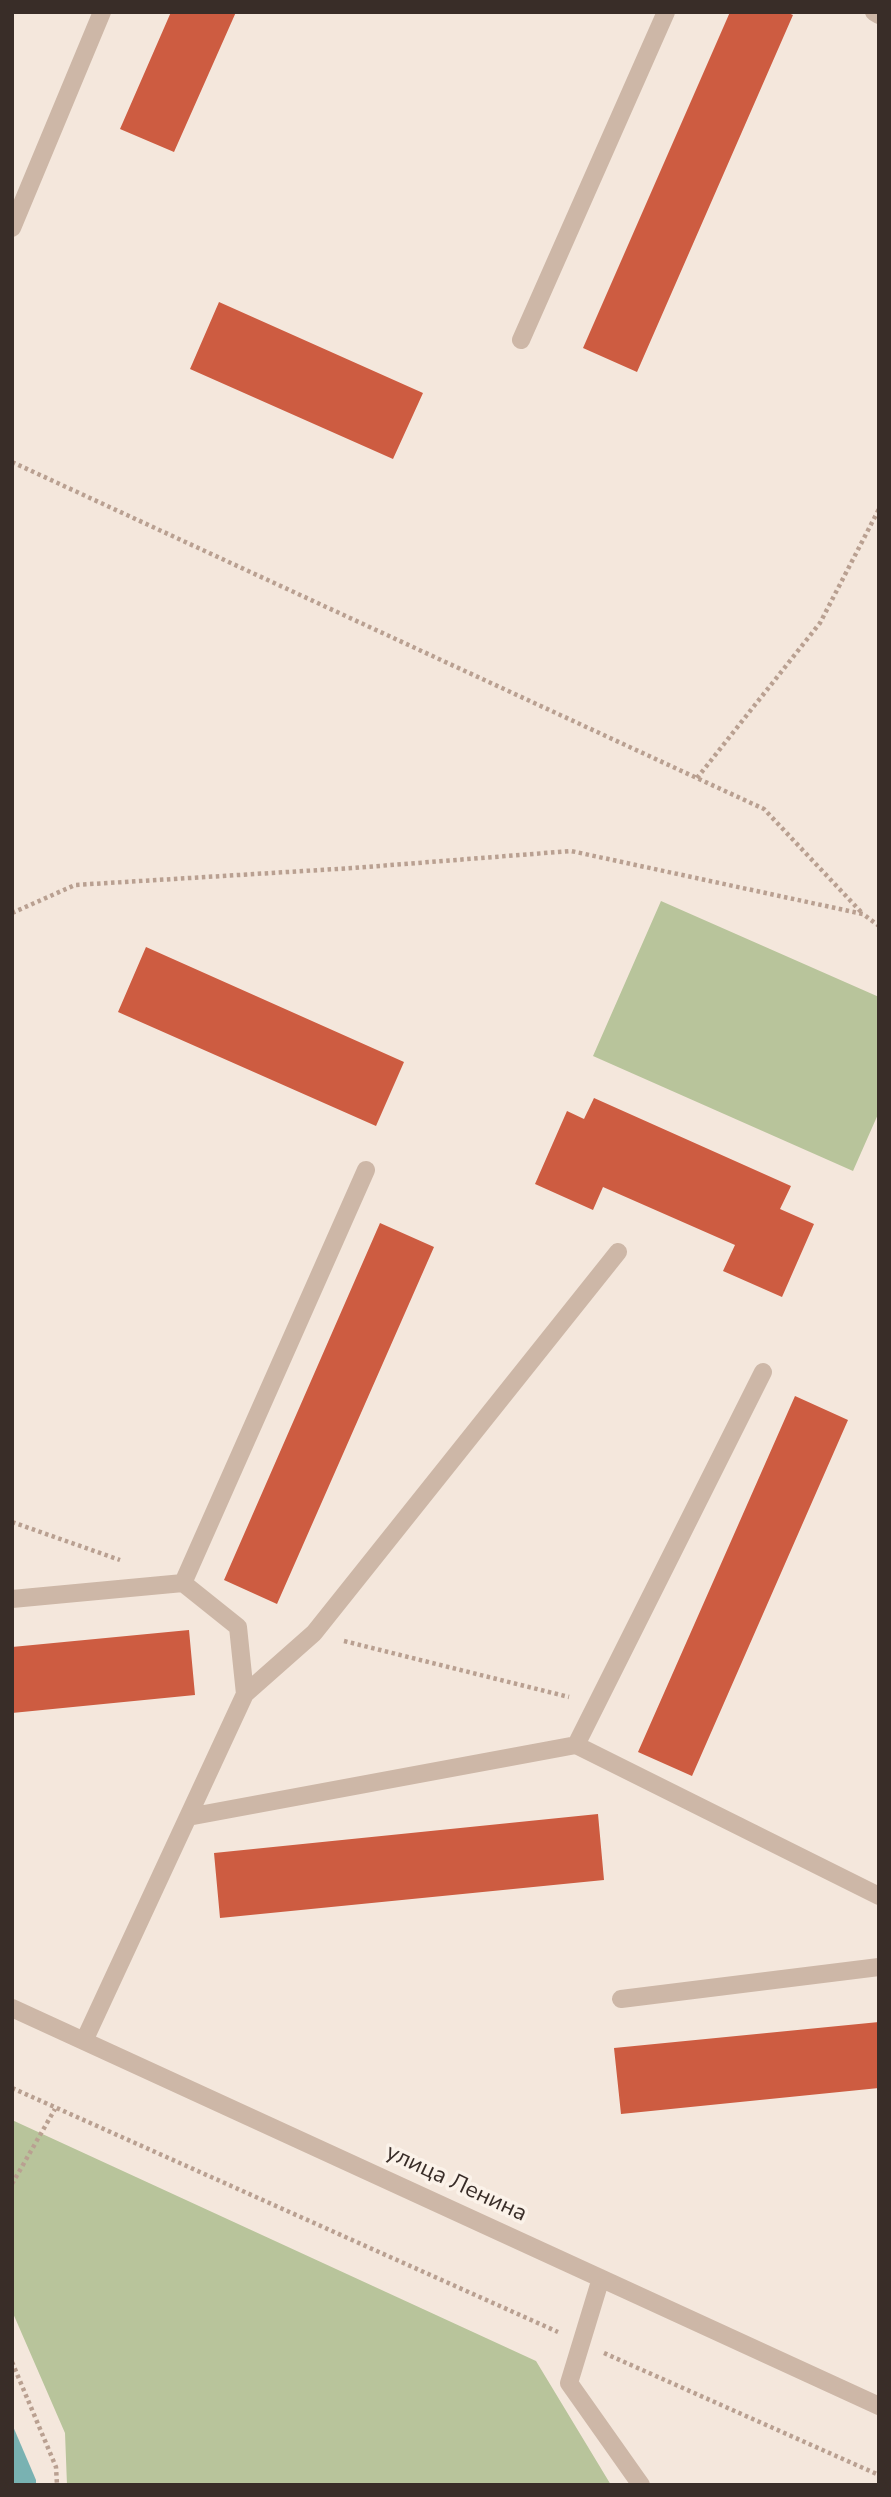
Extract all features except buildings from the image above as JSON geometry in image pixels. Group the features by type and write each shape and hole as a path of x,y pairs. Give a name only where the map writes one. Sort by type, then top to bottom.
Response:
{"street":[{"path":"12,228 102,12"},
{"path":"521,340 666,12"},
{"path":"874,12 879,15"},
{"path":"183,1583 366,1170"},
{"path":"84,2041 245,1694 314,1633 618,1252"},
{"path":"576,1745 764,1371"},
{"path":"12,1599 183,1583 238,1626 245,1694"},
{"path":"188,1817 576,1745 879,1896"},
{"path":"621,1999 879,1967"},
{"name":"улица Ленина","path":"12,2008 878,2404"},
{"path":"601,2278 569,2383 641,2485"}],"path":[{"path":"12,462 764,809 863,914 879,926"},
{"path":"697,778 820,623 879,509"},
{"path":"12,913 75,885 571,851 863,914"},
{"path":"12,1522 130,1564"},
{"path":"314,1633 597,1704"},
{"path":"12,2088 879,2475"},
{"path":"12,2184 55,2109"},
{"path":"12,2362 56,2467 57,2485"}],"green space":[{"path":"661,901 879,997 879,1112 853,1171 593,1056"},
{"path":"12,2120 536,2361 611,2485 67,2485 65,2433 12,2311"}],"water":[{"path":"12,2424 36,2480 36,2485 12,2485"}]}
